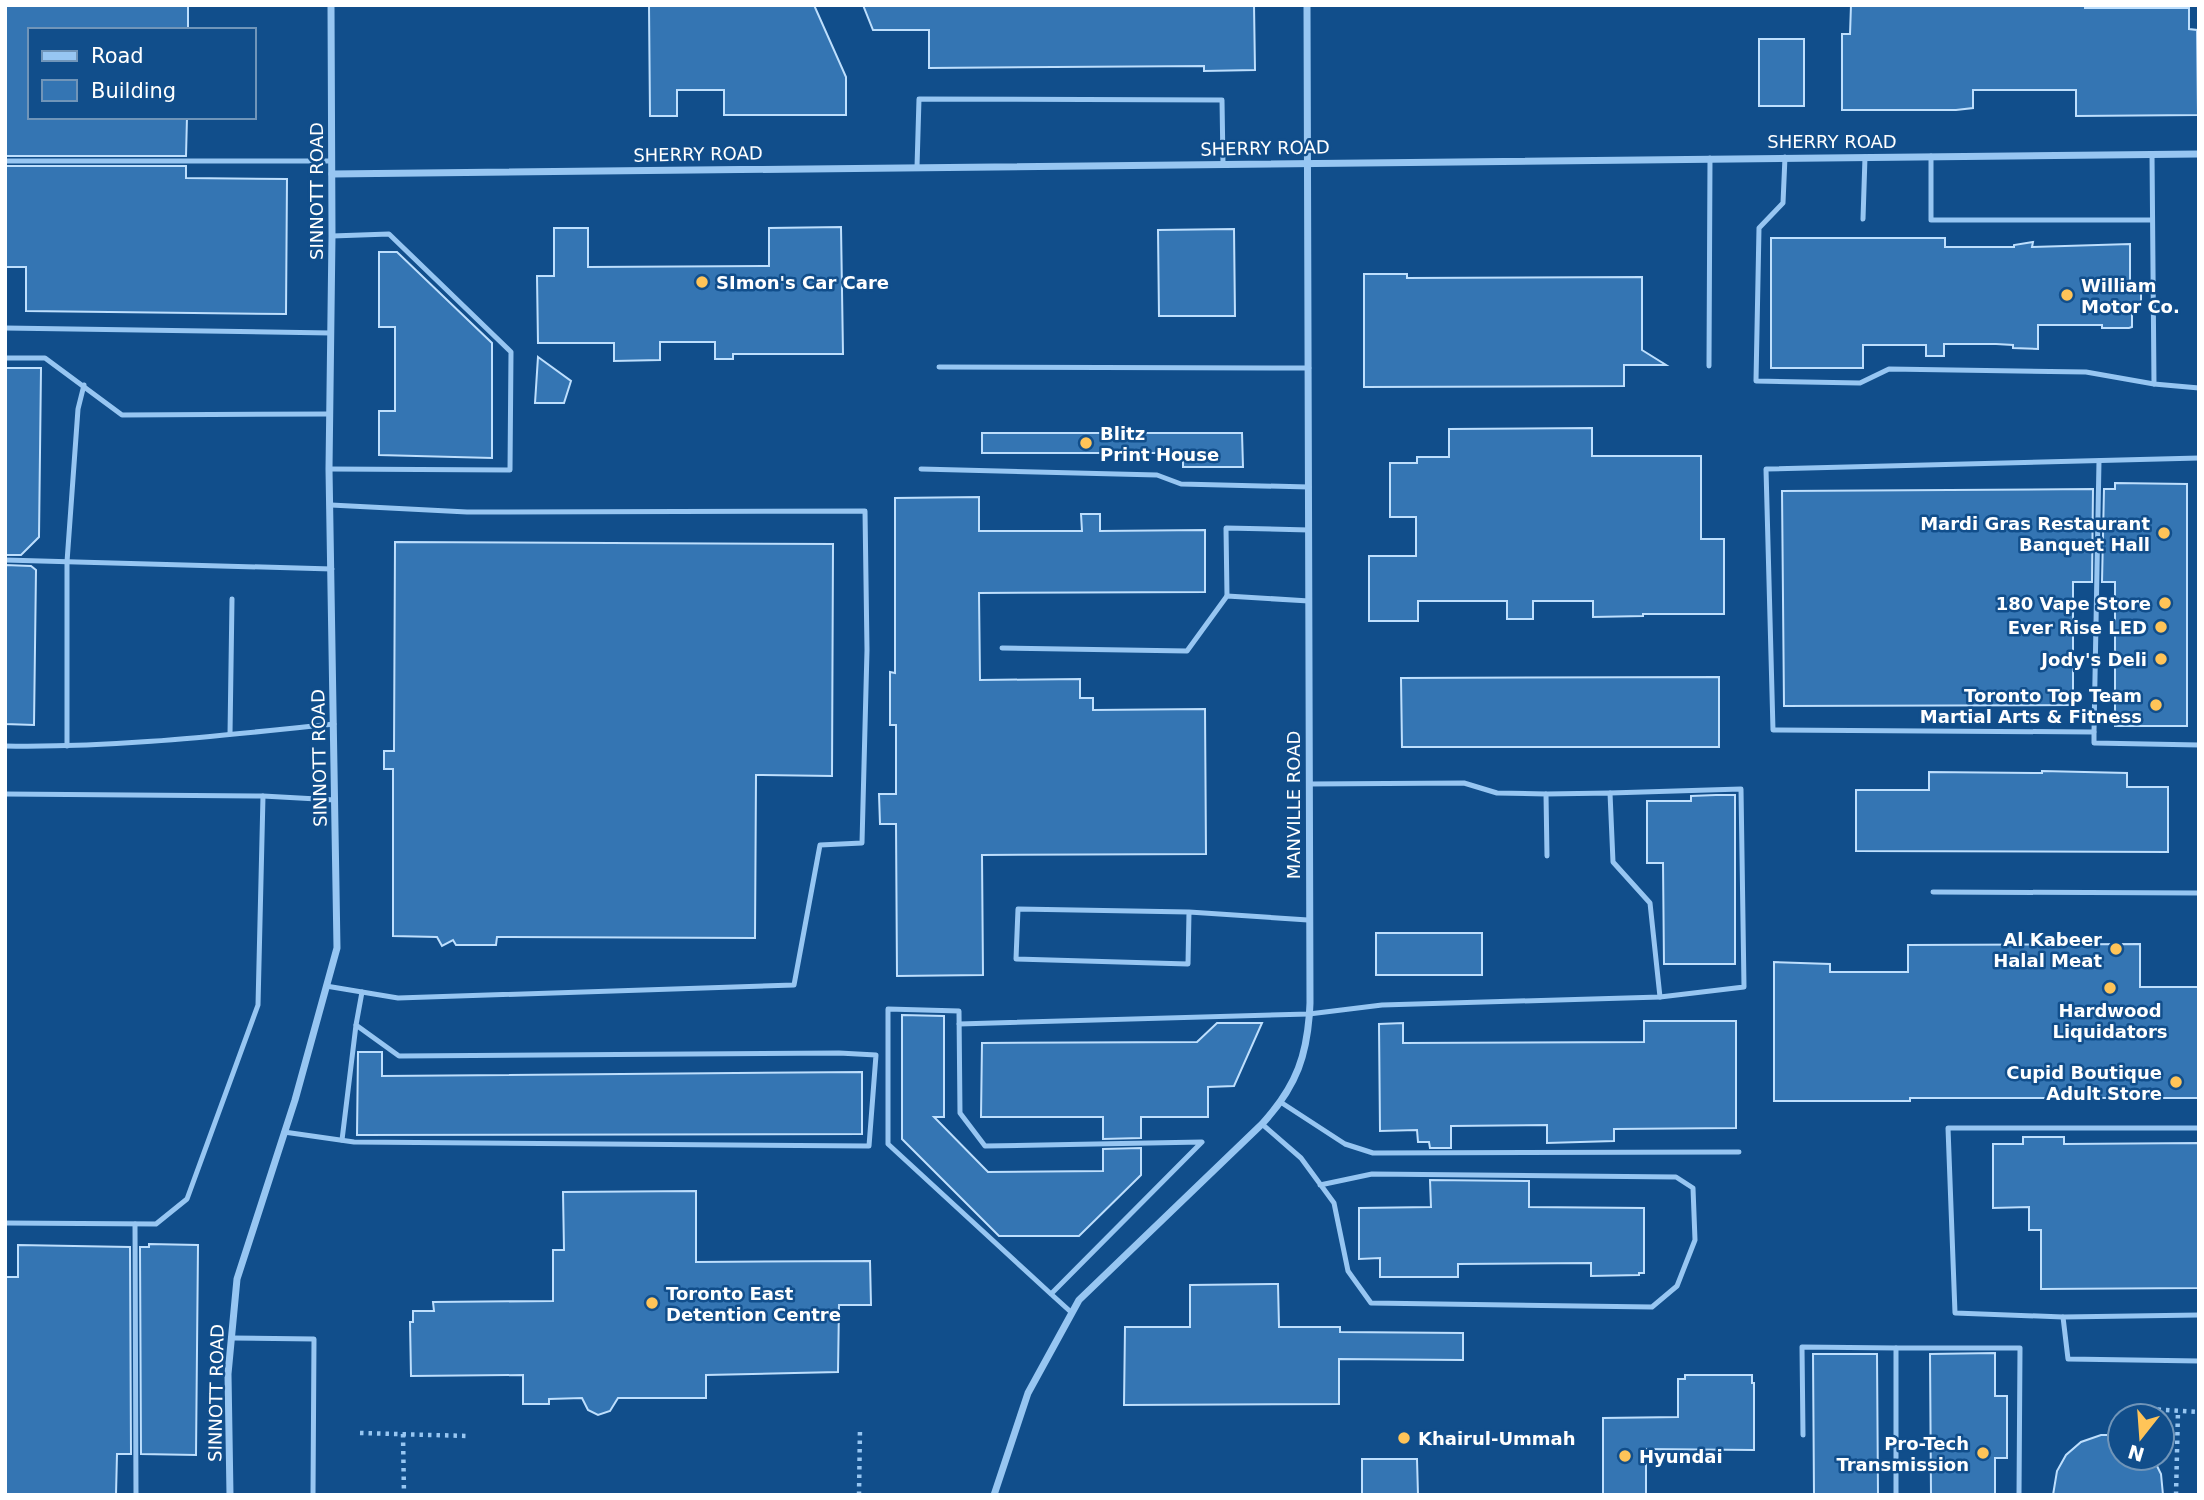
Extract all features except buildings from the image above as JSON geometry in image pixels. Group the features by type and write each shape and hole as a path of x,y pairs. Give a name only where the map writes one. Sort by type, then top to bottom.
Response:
{"street":[{"name":"SINNOTT ROAD","path":"230,1495 228,1374 237,1279 285,1132 337,948 329,469 331,5"},
{"name":"MANVILLE ROAD","path":"994,1495 1028,1393 1079,1300 1282,1103 1302,1063 1309,1014 1307,5"},
{"name":"SHERRY ROAD","path":"332,174 2199,154"}],"lane":[{"path":"918,167 919,99 1222,100 1223,164"},
{"path":"2152,155 2154,384"},
{"path":"1931,156 1931,220 2152,220"},
{"path":"1785,157 1783,203 1759,228 1756,381 1860,383 1889,369 2086,372 2154,384 2199,388"},
{"path":"1863,219 1865,157"},
{"path":"1709,366 1710,158"},
{"path":"5,161 332,161"},
{"path":"329,469 510,470 511,352 389,234 332,236"},
{"path":"5,328 331,333"},
{"path":"5,358 45,358 122,415 329,414"},
{"path":"939,366 1309,368"},
{"path":"67,746 67,562 78,409 84,385"},
{"path":"2094,732 1773,730 1766,469 2199,458"},
{"path":"2099,461 2094,743 2199,746"},
{"path":"921,469 1157,475 1181,484 1309,488"},
{"path":"326,986 398,998 794,985 820,845 862,843 866,650 865,511 467,512 331,505"},
{"path":"1002,648 1187,651 1227,596 1226,528 1309,530"},
{"path":"5,560 332,569"},
{"path":"1227,596 1310,601"},
{"path":"230,734 232,599"},
{"path":"5,746 67,746 334,724"},
{"path":"960,1024 1309,1014 1382,1005 1660,997 1744,987 1741,789 1546,794 1497,793 1464,783 1309,784"},
{"path":"1610,793 1613,862 1650,903 1660,997"},
{"path":"5,794 263,796 335,800"},
{"path":"1546,794 1547,856"},
{"path":"5,1223 156,1224 187,1199 258,1005 263,796"},
{"path":"1933,892 2199,893"},
{"path":"1189,912 1188,964 1016,959 1018,909 1189,912 1308,920"},
{"path":"342,1140 362,992"},
{"path":"1051,1294 1202,1142 985,1146 960,1113 959,1011 888,1009 888,1144 1051,1294 1072,1313"},
{"path":"285,1132 342,1140 869,1146 872,1135 876,1055 399,1056 356,1025"},
{"path":"1282,1103 1345,1144 1373,1153 1739,1152"},
{"path":"1262,1124 1301,1158 1320,1185 1334,1203 1348,1271 1371,1303 1652,1307 1677,1286 1695,1240 1693,1188 1676,1177 1372,1174 1320,1185"},
{"path":"2199,1128 1948,1128 1955,1313 2063,1317 2199,1315"},
{"path":"135,1224 136,1495"},
{"path":"2063,1317 2068,1359 2199,1361"},
{"path":"232,1338 314,1339 313,1495"},
{"path":"1803,1435 1802,1347 2020,1348 2019,1495"},
{"path":"1896,1348 1896,1495"}],"path":[{"path":"2176,1495 2178,1410 2199,1412"},
{"path":"859,1495 860,1428"},
{"path":"360,1433 468,1436"},
{"path":"403,1434 404,1495"}],"place":[{"name":"SImon's Car Care","path":"702,282"},
{"name":"William Motor Co.","path":"2067,295"},
{"name":"Blitz Print House","path":"1086,443"},
{"name":"Mardi Gras Restaurant Banquet Hall","path":"2164,533"},
{"name":"180 Vape Store","path":"2165,603"},
{"name":"Ever Rise LED","path":"2161,627"},
{"name":"Jody's Deli","path":"2161,659"},
{"name":"Toronto Top Team Martial Arts & Fitness","path":"2156,705"},
{"name":"Al Kabeer Halal Meat","path":"2116,949"},
{"name":"Hardwood Liquidators","path":"2110,988"},
{"name":"Cupid Boutique Adult Store","path":"2176,1082"},
{"name":"Toronto East Detention Centre","path":"652,1303"},
{"name":"Khairul-Ummah","path":"1404,1438"},
{"name":"Pro-Tech Transmission","path":"1983,1453"},
{"name":"Hyundai","path":"1625,1456"}]}
